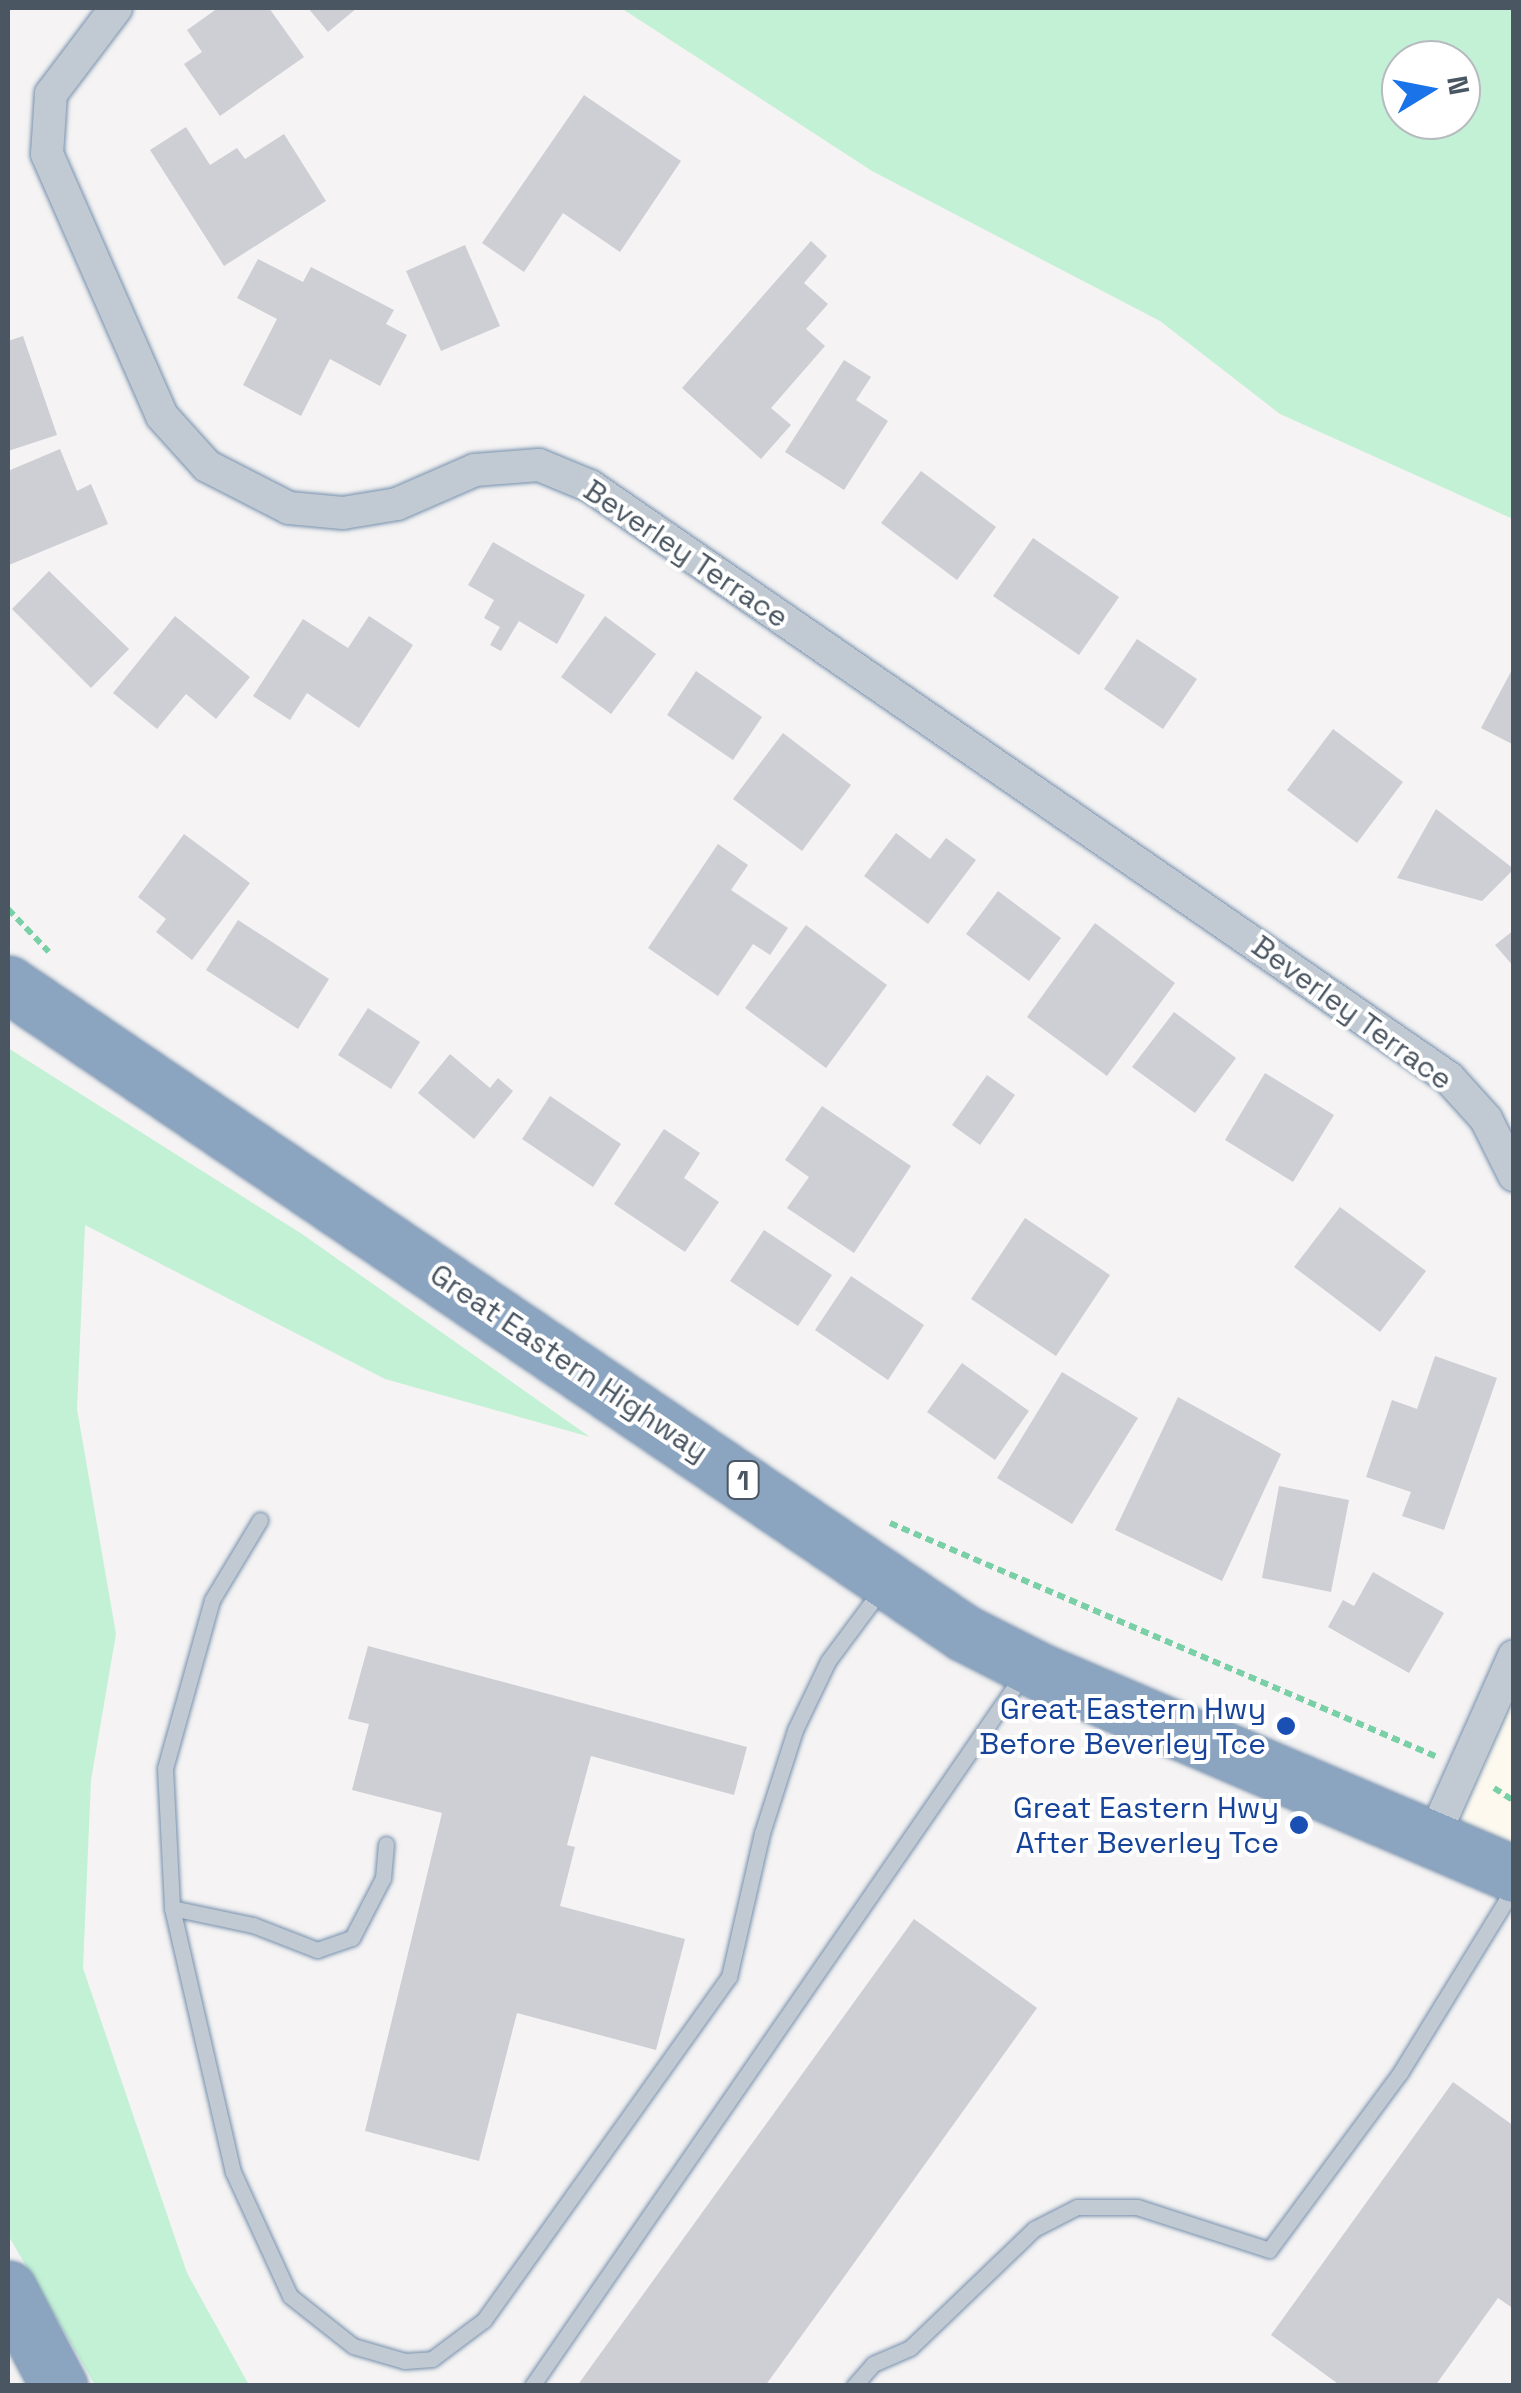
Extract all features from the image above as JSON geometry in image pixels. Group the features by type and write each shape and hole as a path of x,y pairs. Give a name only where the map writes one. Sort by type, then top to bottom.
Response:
{"highway":[{"name":"Great Eastern Highway","path":"23,983 746,1482 886,1584 1029,1666 1514,1874"},
{"path":"8,2290 59,2386"}],"street":[{"name":"Beverley Terrace","path":"116,8 51,94 47,154 162,416 207,466 289,508 343,512 396,504 475,470 539,465 590,486 1449,1078 1486,1119 1514,1176"},
{"path":"1432,1838 1514,1656"}],"lane":[{"path":"260,1520 212,1600 164,1768 172,1908 232,2172 290,2296 352,2346 405,2360 432,2359 484,2320 729,1977 770,1803 810,1691 886,1584"},
{"path":"532,2386 1029,1666"},
{"path":"172,1908 253,1925 316,1950 352,1938 383,1878 386,1844"},
{"path":"854,2386 873,2364 910,2348 1034,2228 1077,2207 1137,2207 1269,2250 1400,2073 1514,1888"}],"path":[{"path":"8,909 23,983"},
{"path":"876,1517 1464,1768 1514,1801"}],"shaded area":[{"path":"1513,1678 1513,1871 1444,1843"}],"green space":[{"path":"621,8 1513,8 1513,519 1280,414 1160,321 872,171"},
{"path":"8,1048 302,1234 590,1437 385,1379 85,1225 77,1409 116,1634 91,1780 83,1968 187,2273 249,2385 95,2385 8,2235"}],"building":[{"path":"218,8 269,8 304,57 220,116 184,64 202,52 187,30"},
{"path":"308,8 357,8 328,32"},
{"path":"584,95 681,161 620,252 563,213 524,272 482,243"},
{"path":"186,127 210,165 237,148 245,159 284,134 326,201 224,266 150,150"},
{"path":"811,241 827,256 804,283 828,304 806,329 825,346 771,408 791,425 761,459 682,388"},
{"path":"465,245 500,326 441,351 406,271"},
{"path":"258,259 303,282 311,267 394,310 386,324 407,335 380,386 330,359 301,416 243,385 277,319 237,298"},
{"path":"23,336 57,435 8,451 8,341"},
{"path":"844,360 871,377 856,400 888,421 844,490 785,452"},
{"path":"60,449 77,491 91,484 108,524 9,565 8,471"},
{"path":"921,471 996,527 957,580 881,523"},
{"path":"1033,538 1119,597 1079,655 993,596"},
{"path":"493,542 585,595 557,644 519,621 501,651 490,645 500,627 484,618 494,600 468,585"},
{"path":"49,571 129,649 91,688 12,609"},
{"path":"175,616 250,677 216,719 186,694 157,729 113,693"},
{"path":"369,616 413,645 359,728 307,693 290,720 253,696 303,619 348,648"},
{"path":"605,616 656,654 611,714 561,677"},
{"path":"1137,639 1197,679 1163,729 1104,689"},
{"path":"1514,666 1514,745 1481,728"},
{"path":"696,671 762,717 733,760 667,715"},
{"path":"1333,729 1403,782 1357,843 1287,790"},
{"path":"783,733 851,785 802,851 733,799"},
{"path":"1436,809 1514,869 1482,901 1397,878"},
{"path":"896,833 930,859 946,838 976,860 928,924 864,876"},
{"path":"184,834 250,883 192,960 156,932 166,919 138,897"},
{"path":"718,844 748,865 731,890 788,928 770,955 753,944 718,996 648,948"},
{"path":"998,891 1061,938 1029,981 966,934"},
{"path":"238,920 329,979 298,1029 206,970"},
{"path":"1095,923 1175,983 1107,1076 1027,1017"},
{"path":"806,925 887,985 826,1068 745,1008"},
{"path":"1514,930 1514,967 1495,945"},
{"path":"368,1008 420,1042 391,1089 338,1055"},
{"path":"1174,1012 1236,1058 1195,1113 1132,1067"},
{"path":"450,1054 490,1088 498,1078 513,1091 474,1139 418,1093"},
{"path":"1265,1073 1334,1115 1293,1182 1225,1140"},
{"path":"987,1075 1015,1095 980,1145 952,1125"},
{"path":"550,1096 621,1144 593,1187 522,1139"},
{"path":"822,1106 911,1166 854,1253 787,1208 809,1177 785,1160"},
{"path":"664,1129 700,1153 684,1178 719,1202 685,1252 614,1204"},
{"path":"1340,1207 1426,1271 1380,1332 1294,1267"},
{"path":"1025,1218 1110,1275 1056,1356 971,1299"},
{"path":"764,1230 832,1275 798,1326 730,1281"},
{"path":"851,1276 924,1325 888,1380 815,1330"},
{"path":"1435,1356 1497,1378 1444,1530 1402,1516 1411,1492 1366,1477 1392,1400 1417,1409"},
{"path":"962,1363 1029,1411 995,1460 927,1412"},
{"path":"1062,1372 1138,1418 1072,1524 997,1478"},
{"path":"1178,1397 1281,1454 1222,1581 1115,1530"},
{"path":"1279,1486 1349,1500 1331,1592 1262,1578"},
{"path":"1373,1572 1444,1613 1409,1673 1328,1627 1343,1600 1354,1606"},
{"path":"368,1646 747,1747 734,1795 591,1756 567,1845 575,1847 560,1906 685,1939 656,2050 517,2013 479,2161 365,2131 442,1813 352,1790 369,1724 348,1719"},
{"path":"914,1919 1037,2008 839,2284 765,2386 577,2386"},
{"path":"1453,2082 1514,2126 1514,2309 1498,2298 1435,2386 1341,2386 1271,2335"}],"place":[{"name":"Great Eastern Hwy Before Beverley Tce","path":"1286,1726"},
{"name":"Great Eastern Hwy After Beverley Tce","path":"1299,1825"}]}
